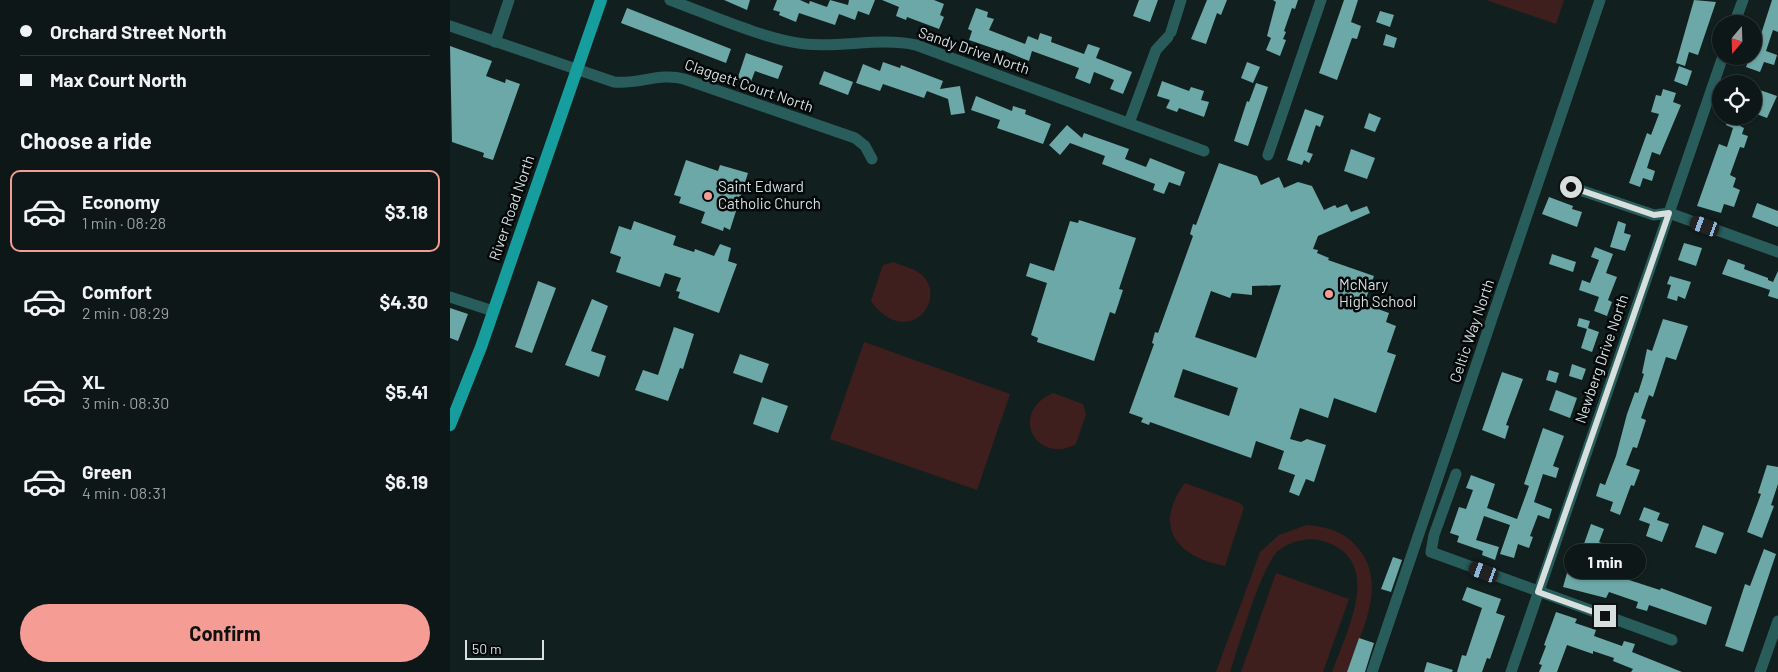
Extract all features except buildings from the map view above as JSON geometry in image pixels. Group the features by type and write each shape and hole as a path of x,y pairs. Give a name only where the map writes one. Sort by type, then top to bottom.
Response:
{"main road":[{"name":"River Road North","path":"450,425 493,311 601,0"}],"street":[{"path":"495,42 509,0"},
{"name":"Sandy Drive North","path":"670,0 795,42 822,45 880,41 916,46 1204,151"},
{"path":"1129,123 1156,50 1170,34 1182,0"},
{"path":"1268,155 1321,0"},
{"name":"Celtic Way North","path":"1372,672 1600,0"},
{"path":"1737,15 1743,0"},
{"name":"Claggett Court North","path":"450,26 604,80 623,83 664,76 684,79 855,138 865,146 872,159"},
{"name":"Newberg Drive North","path":"1510,672 1720,65"},
{"path":"1571,187 1654,215 1669,213 1778,252"},
{"path":"450,297 493,311"},
{"path":"1456,474 1434,535 1431,552 1672,640"},
{"path":"1760,672 1778,621"}],"shaded area":[{"path":"1486,0 1564,0 1556,24"},
{"path":"894,262 913,269 922,275 929,286 930,297 927,308 920,316 910,321 898,321 884,315 871,301 883,265"},
{"path":"864,342 1010,394 977,490 830,439"},
{"path":"1053,393 1083,404 1086,414 1076,444 1062,449 1049,448 1039,443 1033,434 1030,424 1032,412 1039,402"},
{"path":"1185,483 1240,503 1244,507 1225,566 1208,562 1194,555 1175,538 1170,526 1171,513 1175,499"},
{"path":"1307,525 1322,527 1342,534 1353,542 1367,562 1371,577 1372,593 1364,625 1347,672 1332,672 1352,616 1357,597 1357,578 1352,562 1340,549 1319,540 1308,539 1286,545 1270,561 1250,609 1230,672 1216,672 1260,552 1279,535"},
{"path":"1276,573 1349,599 1323,672 1241,672"}],"place":[{"name":"Saint Edward Catholic Church","path":"708,196"},
{"name":"McNary High School","path":"1329,294"}],"route":[{"path":"1571,187 1654,215 1669,213 1538,592 1605,616"}]}
